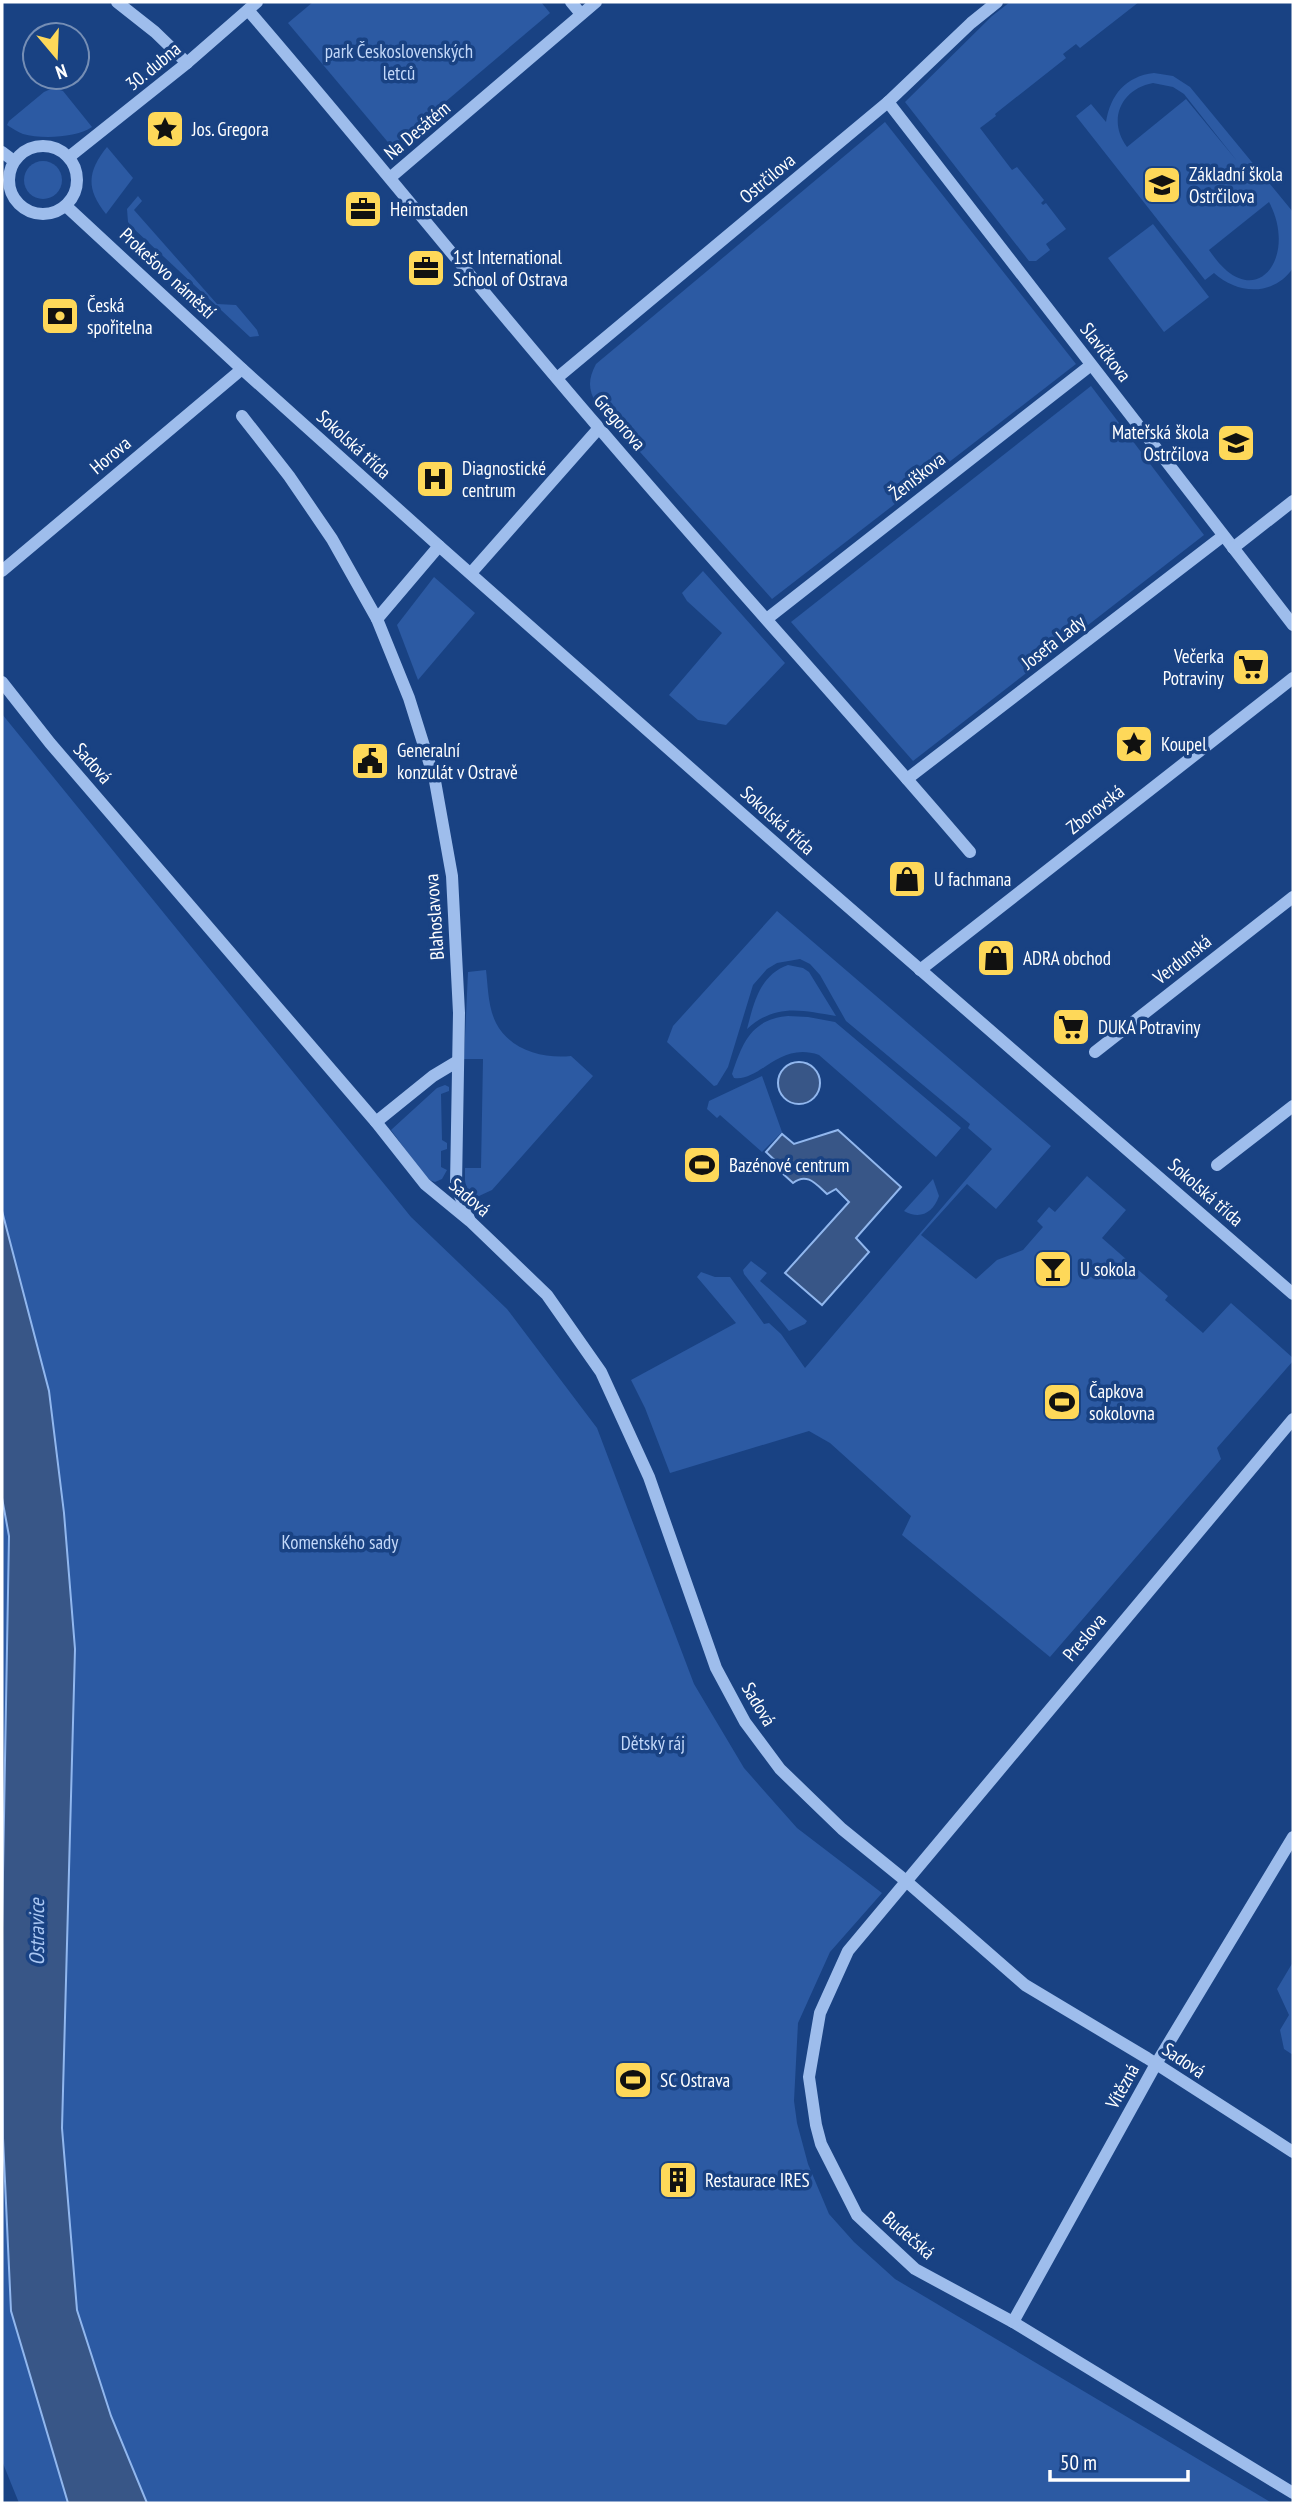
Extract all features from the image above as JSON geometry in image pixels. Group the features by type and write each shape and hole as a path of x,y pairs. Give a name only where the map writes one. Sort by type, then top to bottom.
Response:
{"street":[{"path":"117,2 155,32 187,64"},
{"path":"571,2 581,14"},
{"name":"Na Desátém","path":"391,177 596,2"},
{"name":"Ostrčilova","path":"557,378 888,102 971,23 997,2"},
{"name":"30. dubna","path":"69,157 187,64 253,6"},
{"name":"Gregorova","path":"253,6 598,428 768,618 970,852"},
{"name":"Slavíčkova","path":"888,102 1293,625"},
{"path":"38,146 58,149 69,157 76,169 78,182 74,195 66,206 41,214 22,207 13,197 9,184 10,171 14,161 26,150 38,146"},
{"path":"2,152 14,161"},
{"name":"Prokešovo náměstí","path":"66,206 242,369"},
{"name":"Ženíškova","path":"768,618 1091,365"},
{"name":"Sokolská třída","path":"242,369 920,970 1293,1294"},
{"name":"Horova","path":"2,571 242,369"},
{"name":"Blahoslavova","path":"242,416 318,518 377,619 408,698 435,782 452,876 457,963 456,1185 470,1221"},
{"path":"471,573 598,428"},
{"path":"1233,548 1293,501"},
{"name":"Josefa Lady","path":"906,779 1223,536"},
{"path":"377,619 439,546"},
{"name":"Zborovská","path":"920,970 1293,678"},
{"name":"Sadová","path":"2,682 50,743 376,1122 425,1184 470,1221 547,1295 601,1372 649,1478 716,1668 745,1721 780,1769 842,1829 1025,1985 1156,2064 1293,2153"},
{"name":"Verdunská","path":"1095,1052 1293,897"},
{"path":"376,1122 433,1076 458,1061"},
{"path":"1217,1165 1293,1106"},
{"name":"Preslova","path":"906,1881 1293,1419"},
{"name":"Vítězná","path":"1013,2322 1156,2064 1293,1837"},
{"name":"Budečská","path":"906,1881 848,1951 820,2013 809,2077 821,2144 857,2215 915,2269 1013,2322 1293,2493"}],"green space":[{"name":"park Československých letců","path":"313,2 541,2 550,13 392,147 288,23"},
{"path":"1010,2 1139,2 1080,48 1076,44 1063,54 1066,58 980,128 1012,170 1017,167 1044,200 1041,203 1046,203 1066,229 1046,244 1050,250 1036,261 1029,261 905,102 992,16"},
{"path":"1154,73 1173,76 1190,87 1293,212 1293,268 1276,284 1266,288 1245,288 1214,273 1205,280 1076,116 1091,104 1106,122 1111,103 1121,88 1144,75","holes":["1153,83 1173,87 1184,94 1237,161 1186,99 1127,147 1118,126 1120,107 1133,92","1269,202 1279,237 1277,253 1272,266 1264,275 1253,280 1241,279 1224,269 1209,250"]},
{"path":"63,91 92,127 77,133 49,137 23,134 7,125 44,92"},
{"path":"885,122 1076,364 772,599 596,403 590,388 592,374 596,364"},
{"path":"107,147 133,178 106,214 95,196 92,180 96,164"},
{"path":"43,161 57,166 62,180 57,194 43,199 29,194 24,180 29,166"},
{"path":"138,196 142,201 134,210 217,304 236,305 259,336 250,337 134,229 128,222 127,209"},
{"path":"1153,224 1209,297 1164,332 1108,258"},
{"path":"1091,386 1204,535 913,761 791,622"},
{"path":"703,571 785,663 726,725 698,720 669,695 722,633 687,601 682,593"},
{"path":"434,577 475,613 418,680 397,625"},
{"name":"Komenského sady","path":"2,714 411,1217 507,1309 597,1428 694,1684 744,1768 797,1828 882,1893 830,1952 798,2023 794,2101 797,2123 808,2164 829,2214 854,2242 895,2279 1272,2503 147,2503 111,2416 77,2310 62,2128 75,1649 64,1513 49,1391 2,1211"},
{"name":"Čapkova sokolovna","path":"777,911 1051,1146 996,1209 967,1184 921,1235 976,1279 997,1260 1023,1250 1043,1227 1037,1221 1049,1207 1055,1212 1087,1176 1126,1210 1102,1238 1168,1296 1165,1300 1203,1333 1231,1303 1293,1358 1217,1448 1221,1459 1050,1657 902,1535 911,1516 830,1443 809,1431 670,1473 631,1380 736,1323 697,1277 701,1272 715,1277 730,1277 764,1324 769,1323 781,1334 805,1368 992,1149 968,1128 970,1124 846,1021 820,975 810,964 800,959 777,963 767,969 753,985 728,1067 717,1085 714,1086 667,1042 673,1026"},
{"path":"788,965 809,972 836,1016 789,1010 768,1015 747,1029 756,1000 765,983 771,975"},
{"path":"486,970 493,1017 510,1040 539,1054 571,1056 593,1076 492,1190 479,1196 469,1193 465,1182 465,1168 481,1168 483,1059 464,1059 468,972"},
{"path":"788,1016 835,1022 961,1128 936,1157 819,1055 792,1053 753,1074 734,1078 732,1074 736,1063 750,1035 765,1022"},
{"path":"762,1076 782,1132 762,1152 720,1115 717,1118 707,1109 709,1101"},
{"path":"445,1085 449,1087 449,1091 441,1094 442,1140 447,1143 447,1149 441,1151 441,1167 447,1170 442,1179 435,1182 427,1179 391,1130 437,1088"},
{"path":"933,1179 939,1196 930,1211 915,1215 904,1211"},
{"path":"751,1261 767,1273 760,1281 807,1321 805,1324 789,1331 744,1274 743,1270"},
{"path":"2,1498 9,1536 2,1929"},
{"path":"2,1929 3,2138 11,2311 68,2503 19,2503 2,2461"},
{"path":"1293,1962 1293,2055 1284,2049 1280,2030 1289,2015 1277,1989"}],"water":[{"path":"799,1062 814,1068 820,1083 814,1098 799,1104 784,1098 778,1083 784,1068"},
{"path":"838,1130 901,1187 856,1238 869,1252 822,1305 785,1273 849,1202 836,1189 827,1194 807,1179 793,1183 781,1172 783,1168 766,1152 782,1134 794,1144"},
{"name":"Ostravice","path":"2,1211 49,1391 64,1513 75,1649 62,2128 77,2310 111,2416 147,2503 68,2503 11,2311 3,2138 2,1929 9,1536 2,1498"}],"place":[{"name":"Jos. Gregora","path":"165,129"},
{"name":"Základní škola Ostrčilova","path":"1162,185"},
{"name":"Heimstaden","path":"363,209"},
{"name":"1st International School of Ostrava","path":"426,268"},
{"name":"Česká spořitelna","path":"60,316"},
{"name":"Mateřská škola Ostrčilova","path":"1236,443"},
{"name":"Diagnostické centrum","path":"435,479"},
{"name":"Večerka Potraviny","path":"1251,667"},
{"name":"Koupel","path":"1134,744"},
{"name":"Generalní konzulát v Ostravě","path":"370,761"},
{"name":"U fachmana","path":"907,879"},
{"name":"ADRA obchod","path":"996,958"},
{"name":"DUKA Potraviny","path":"1071,1027"},
{"name":"Bazénové centrum","path":"702,1165"},
{"name":"U sokola","path":"1053,1269"},
{"name":"Čapkova sokolovna","path":"1062,1402"},
{"name":"SC Ostrava","path":"633,2080"},
{"name":"Restaurace IRES","path":"678,2180"}],"park label":[{"name":"Dětský ráj","path":"653,1743"}]}
